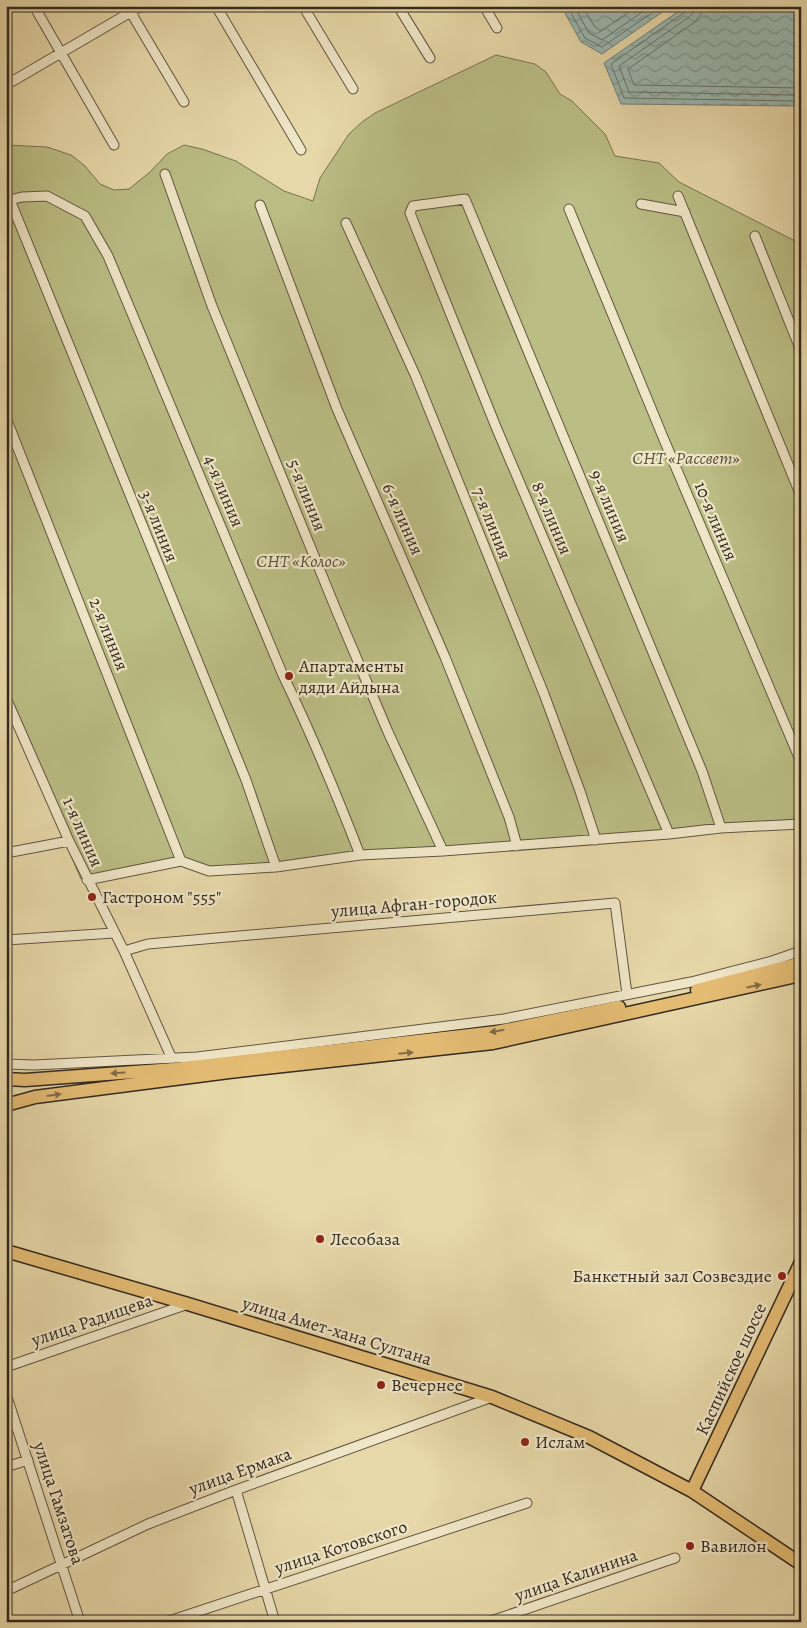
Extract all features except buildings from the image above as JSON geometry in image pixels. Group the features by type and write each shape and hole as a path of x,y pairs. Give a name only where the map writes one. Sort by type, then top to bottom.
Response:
{"main road":[{"path":"6,1079 25,1080 175,1070 496,1032 687,992 801,963"},
{"path":"6,1105 35,1097 229,1072 493,1043 801,976"},
{"name":"улица Амет-хана Султана","path":"6,1251 188,1304 492,1397 589,1437 692,1491 801,1564"},
{"name":"Каспийское шоссе","path":"692,1491 801,1262"}],"street":[{"path":"34,6 114,145"},
{"path":"6,85 61,53 129,9 141,6"},
{"path":"216,6 301,150"},
{"path":"303,6 353,89"},
{"path":"398,6 430,58"},
{"path":"484,6 497,28"},
{"path":"129,9 184,102"},
{"name":"5-я линия","path":"165,174 212,306 337,612 388,732 443,851"},
{"name":"4-я линия","path":"10,200 22,196 47,196 85,216 108,256 282,673 332,783 360,855"},
{"path":"678,196 801,496"},
{"name":"9-я линия","path":"410,213 411,208 416,205 465,198 702,771 721,828"},
{"name":"3-я линия","path":"10,200 10,213 246,780 276,866"},
{"path":"641,204 685,212"},
{"name":"6-я линия","path":"260,205 337,409 445,657 509,817 517,846"},
{"name":"10-я линия","path":"569,209 661,433 801,762"},
{"name":"8-я линия","path":"410,213 500,436 669,834"},
{"name":"7-я линия","path":"346,224 420,386 544,694 596,840"},
{"path":"755,236 801,350"},
{"name":"2-я линия","path":"6,418 182,861"},
{"name":"1-я линия","path":"6,698 69,841 124,951 172,1059"},
{"path":"87,880 182,861 210,871 276,866 360,855 517,846 721,828 801,824"},
{"path":"6,853 69,841"},
{"name":"улица Афган-городок","path":"124,951 148,944 615,903 627,994"},
{"path":"6,940 114,933"},
{"path":"6,1064 34,1065 172,1059 504,1019 691,982 772,961 801,951"},
{"name":"улица Радищева","path":"6,1367 188,1304"},
{"name":"улица Гамзатова","path":"6,1394 80,1622"},
{"name":"улица Ермака","path":"6,1591 148,1524 492,1397"},
{"path":"6,1467 28,1460"},
{"path":"236,1490 276,1622"},
{"name":"улица Котовского","path":"166,1622 527,1503"},
{"name":"улица Калинина","path":"488,1622 675,1558"}],"green space":[{"name":"СНТ «Колос»","path":"496,55 535,64 546,72 560,94 572,101 605,134 615,156 659,163 679,182 801,244 801,819 584,839 351,853 233,868 214,868 186,859 114,871 81,879 6,705 6,145 47,147 71,155 85,166 100,184 114,190 129,189 150,172 167,154 184,145 236,161 284,191 313,201 320,178 349,134 362,122 375,113"}],"water":[{"path":"561,6 671,6 602,54 581,42"},
{"path":"686,6 801,6 801,113 795,106 621,104 604,63"}],"place":[{"name":"Апартаменты дяди Айдына","path":"289,676"},
{"name":"Гастроном \"555\"","path":"92,897"},
{"name":"Лесобаза","path":"320,1239"},
{"name":"Банкетный зал Созвездие","path":"782,1276"},
{"name":"Вечернее","path":"381,1385"},
{"name":"Ислам","path":"525,1442"},
{"name":"Вавилон","path":"690,1546"}],"park label":[{"name":"СНТ «Рассвет»","path":"686,458"}]}
